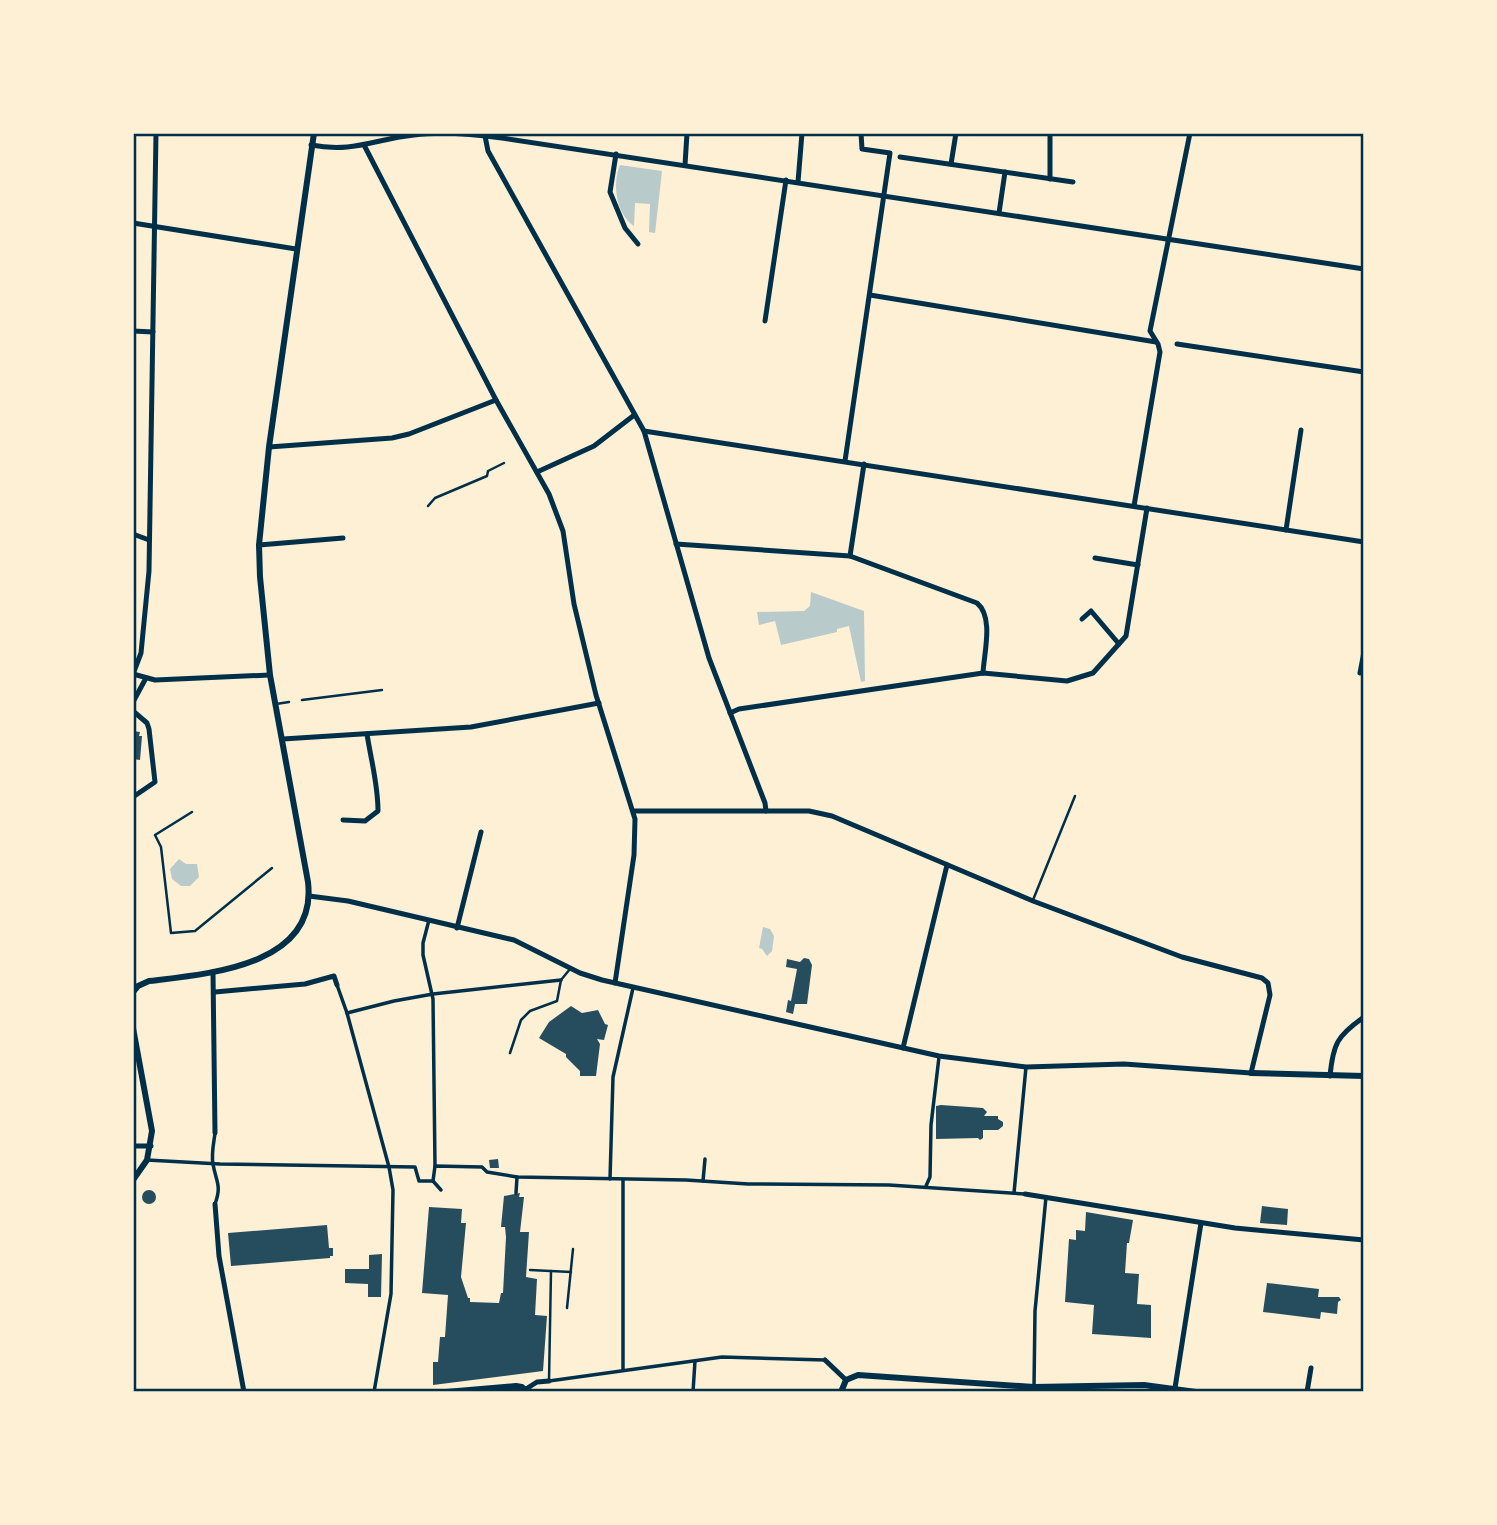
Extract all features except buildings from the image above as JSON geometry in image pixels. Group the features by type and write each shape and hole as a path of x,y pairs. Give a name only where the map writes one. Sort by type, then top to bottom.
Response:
{"street":[{"path":"156,133 149,540 141,653 133,674 155,680 270,675"},
{"path":"133,992 138,986 149,981 214,972 270,953 290,940 304,920 309,896 270,675 259,545 269,447 314,133"},
{"path":"685,165 687,133"},
{"path":"798,182 802,133"},
{"path":"845,461 890,153 862,149 861,133"},
{"path":"951,164 956,133"},
{"path":"1049,179 1050,133"},
{"path":"1134,506 1160,352 1150,331 1190,133"},
{"path":"312,145 341,149 416,134 485,136 1364,269"},
{"path":"485,136 488,151 643,431 709,658 766,811"},
{"path":"364,145 496,400 549,494 563,531 574,604 598,703 634,811 634,855 615,983"},
{"path":"616,154 610,192 625,228 638,244"},
{"path":"901,157 1073,182"},
{"path":"999,213 1005,172"},
{"path":"765,321 786,180"},
{"path":"133,223 296,249"},
{"path":"870,295 1156,342"},
{"path":"133,331 153,332"},
{"path":"1177,344 1364,372"},
{"path":"269,447 409,435 496,400"},
{"path":"537,472 594,446 634,416"},
{"path":"1286,530 1301,430"},
{"path":"643,431 1364,542"},
{"path":"850,556 864,464"},
{"path":"730,713 739,709 983,673 1067,681 1093,673 1126,635 1147,508"},
{"path":"133,534 149,540"},
{"path":"259,545 343,538"},
{"path":"676,544 850,556 977,603 983,608 986,620 983,673"},
{"path":"1095,558 1138,565"},
{"path":"1082,619 1091,611 1119,644"},
{"path":"1360,673 1364,652"},
{"path":"133,702 146,678"},
{"path":"283,738 471,727 598,703"},
{"path":"133,711 147,723 155,778 153,785 133,797"},
{"path":"343,820 365,821 378,811 378,787 372,771 367,734"},
{"path":"634,811 809,811 832,816 1033,901 1182,957 1255,975 1268,983 1270,995 1251,1073"},
{"path":"457,928 481,832"},
{"path":"903,1048 947,865"},
{"path":"309,896 348,901 514,940 591,977 939,1056 1026,1067 1124,1064 1251,1073 1364,1076"},
{"path":"429,920 423,955 433,994 433,1181"},
{"path":"214,972 215,1133 212,1163 217,1175 219,1196 215,1204 219,1256 244,1392"},
{"path":"215,992 305,984 334,976 348,1013 393,1190 391,1294 374,1392"},
{"path":"348,1013 433,994 561,980"},
{"path":"610,1179 613,1077 633,987"},
{"path":"1330,1076 1335,1044 1364,1017"},
{"path":"133,1028 152,1131 147,1160 133,1180"},
{"path":"926,1186 930,1177 930,1140 939,1056"},
{"path":"1014,1193 1026,1067"},
{"path":"133,1146 150,1146"},
{"path":"703,1181 705,1159"},
{"path":"147,1160 415,1167 419,1181 433,1181 441,1190"},
{"path":"435,1166 482,1167 487,1172 517,1177 926,1186 1014,1193 1046,1196 1201,1223 1276,1233 1364,1240"},
{"path":"516,1194 517,1177"},
{"path":"623,1180 623,1371"},
{"path":"1034,1390 1035,1311 1046,1196"},
{"path":"1175,1388 1201,1223"},
{"path":"446,1392 516,1386 527,1390 537,1382 722,1357 825,1360 846,1380"},
{"path":"693,1392 695,1361"},
{"path":"1307,1392 1311,1368"},
{"path":"841,1392 846,1380 858,1375 873,1375 1034,1390 1128,1385 1196,1392"}],"lane":[{"path":"428,506 435,498 486,476 488,471 504,463"},
{"path":"302,700 382,690"},
{"path":"276,704 289,702"},
{"path":"1033,901 1074,796"},
{"path":"192,812 155,835 161,847 171,933 195,931 272,868"},
{"path":"510,1053 521,1020 530,1011 556,1001 561,980 570,969"},
{"path":"567,1308 573,1249"},
{"path":"530,1270 571,1272"},
{"path":"549,1381 551,1271"}],"shaded area":[{"path":"620,165 662,171 655,233 649,232 650,204 635,203 634,226 623,214 616,189"},
{"path":"811,592 864,611 865,681 861,682 849,626 837,629 837,632 781,645 775,621 759,625 757,612 804,611 810,606"},
{"path":"179,859 186,864 197,864 199,877 190,886 181,886 172,879 170,869"},
{"path":"763,927 770,929 774,936 772,951 767,956 759,948"}]}
